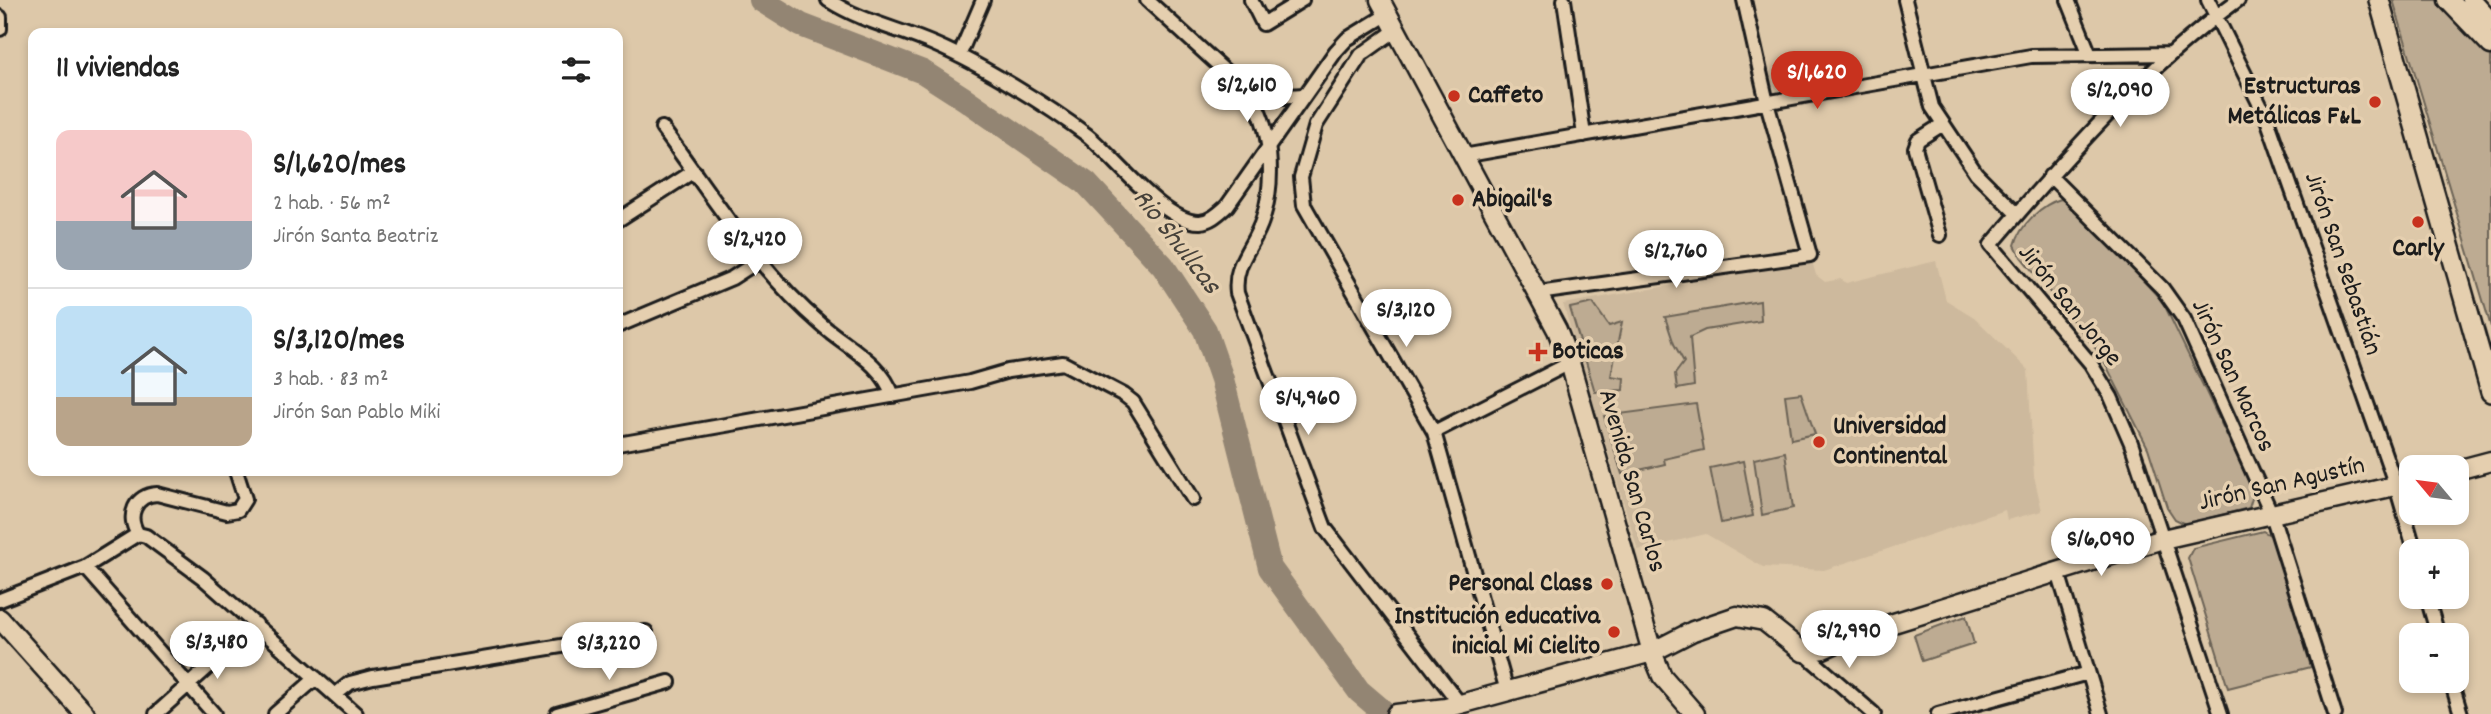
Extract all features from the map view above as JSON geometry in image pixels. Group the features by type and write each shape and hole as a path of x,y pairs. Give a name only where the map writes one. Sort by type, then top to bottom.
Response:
{"main road":[{"path":"2379,0 2491,392"}],"street":[{"path":"829,0 851,15 959,55 1087,136 1164,206 1185,220 1201,222 1214,217 1227,206 1303,95 1347,39 1384,7"},
{"path":"959,55 983,0"},
{"path":"1147,0 1249,93 1261,110 1267,146 1268,180 1263,219 1239,264 1237,293 1325,528 1453,706"},
{"path":"1251,0 1263,24 1302,0"},
{"path":"1563,0 1584,135"},
{"path":"1538,292 1810,255 1767,103 1744,0"},
{"path":"1905,0 1922,76 1932,107 1976,173 2017,214 2050,176 2170,54 2238,0"},
{"path":"2068,0 2090,55"},
{"name":"Jirón San Sebastián","path":"2208,0 2267,119 2399,471"},
{"path":"2448,0 2491,45"},
{"path":"2471,0 2491,22"},
{"name":"Avenida San Carlos","path":"1384,7 1538,292 1570,363 1652,652 1662,676 1695,714"},
{"path":"0,17 0,29"},
{"path":"1396,30 1361,55 1315,125 1301,177 1304,205 1434,432 1507,691"},
{"path":"1463,156 2031,55 2170,54"},
{"path":"1249,93 1276,97 1303,95"},
{"path":"1940,235 1915,148 1918,141 1943,124"},
{"path":"662,128 761,260 820,324 883,375 893,396"},
{"path":"623,217 694,171"},
{"name":"Jirón San Marcos","path":"2050,176 2162,288 2184,319 2272,515 2335,714"},
{"name":"Jirón San Jorge","path":"2017,214 1991,245 2091,363 2111,397 2131,443 2221,714"},
{"path":"623,324 732,278 761,260"},
{"path":"623,443 1063,363 1133,402 1192,499"},
{"path":"1434,432 1570,363"},
{"path":"2469,467 2491,461"},
{"path":"238,476 245,499 238,510 227,512 158,494 146,495 133,511 132,521 138,534 203,578 356,714"},
{"name":"Jirón San Agustín","path":"1803,652 1823,649 1855,635 2163,539 2399,485"},
{"path":"0,600 85,567 138,534"},
{"path":"85,567 214,714"},
{"path":"2058,572 2101,714"},
{"path":"1396,714 1453,706 1652,652 1693,631 1737,616 1764,621 1874,714"},
{"path":"0,619 85,714"},
{"path":"156,714 256,624"},
{"path":"335,695 350,684 373,677 646,632"},
{"path":"1938,714 2088,673"},
{"path":"275,714 316,678"},
{"path":"557,714 669,682"},
{"path":"2455,693 2461,714"}],"shaded area":[{"path":"2393,0 2441,0 2491,54 2491,327"},
{"path":"2061,199 2075,207 2163,302 2254,492 2249,508 2185,524 2175,519 2167,507 2148,448 2101,355 2021,257 2015,245 2033,216 2047,205"},
{"name":"Universidad Continental","path":"1812,261 1816,275 1825,282 1841,279 1846,283 1936,261 1946,300 1974,317 2028,370 2034,476 2042,511 2007,520 2005,510 1824,570 1763,567 1706,534 1638,550 1563,304"},
{"path":"1760,301 1761,321 1705,330 1690,337 1694,386 1677,389 1675,374 1684,362 1674,344 1665,317"},
{"path":"1593,303 1609,326 1622,322 1611,376 1624,378 1623,390 1595,392 1570,308"},
{"path":"1801,393 1815,434 1791,439 1785,395"},
{"path":"1696,404 1704,450 1664,459 1665,464 1622,474 1604,416"},
{"path":"1785,452 1793,508 1762,515 1754,459"},
{"path":"1743,461 1753,516 1721,523 1710,468"},
{"path":"2263,531 2273,537 2311,667 2228,688 2188,558 2193,548"},
{"path":"1966,616 1974,644 1922,661 1914,635"}],"waterway":[{"name":"Rio Shullcas","path":"761,0 801,25 923,72 965,99 1086,183 1163,266 1205,330 1222,379 1270,568 1359,691 1386,714"}],"place":[{"name":"Caffeto","path":"1454,96"},
{"name":"Estructuras Metálicas F&L","path":"2375,102"},
{"name":"Abigail's","path":"1458,200"},
{"name":"Carly","path":"2418,222"},
{"name":"Boticas","path":"1538,352"},
{"name":"Universidad Continental","path":"1819,442"},
{"name":"Personal Class","path":"1607,584"},
{"name":"Institución educativa inicial Mi Cielito","path":"1614,632"}]}
